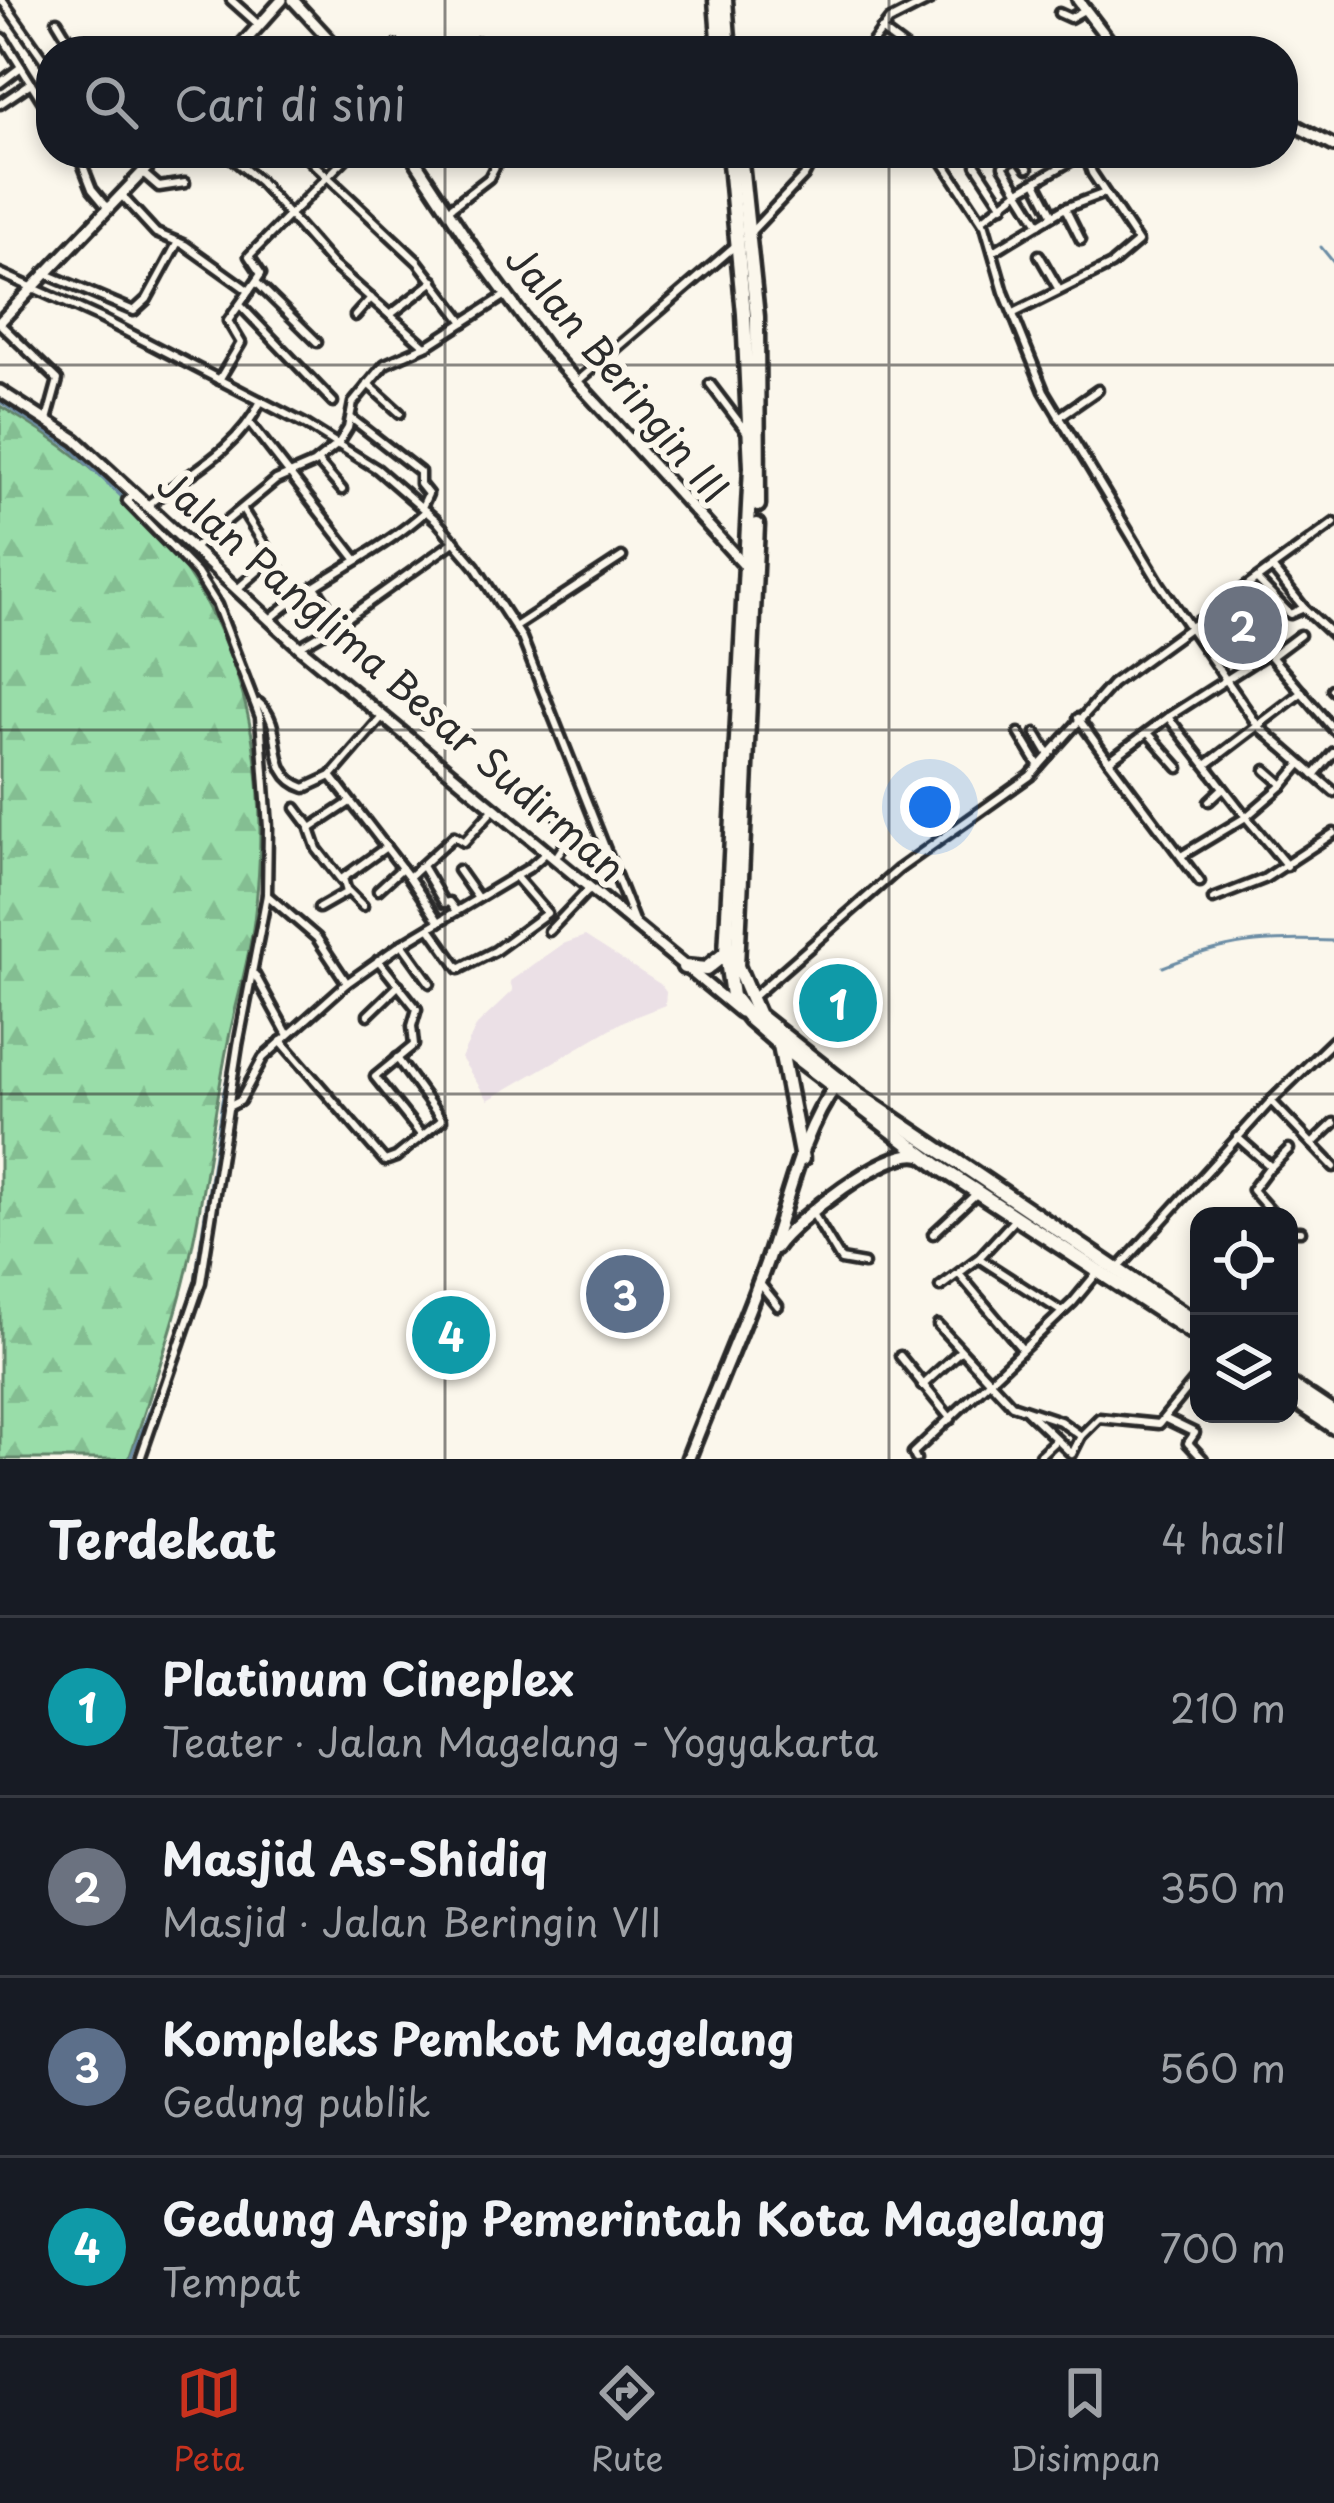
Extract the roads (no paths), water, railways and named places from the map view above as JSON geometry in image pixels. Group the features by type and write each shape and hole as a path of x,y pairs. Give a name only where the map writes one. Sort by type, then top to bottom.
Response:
{"highway":[{"path":"720,0 724,36"},
{"path":"732,168 757,317 759,407 726,953 743,1004 780,1045 1190,1319"},
{"path":"741,168 750,570"},
{"path":"738,806 736,966 743,1004 907,1144 1190,1331"},
{"path":"684,967 706,969 726,953"},
{"path":"780,1045 802,1159"},
{"path":"1298,1390 1334,1414"},
{"path":"1298,1403 1334,1427"}],"main road":[{"path":"688,1459 769,1256 802,1159 837,1084"},
{"path":"895,1159 908,1135 899,1123"},
{"path":"769,1256 807,1215 895,1159 915,1152 926,1157"},
{"path":"783,1209 790,1217 807,1215"}],"street":[{"path":"2,0 36,48"},
{"path":"231,0 259,25"},
{"path":"251,36 282,0"},
{"path":"293,0 326,36"},
{"path":"877,36 891,20 930,0"},
{"path":"1059,13 1070,18 1082,4 1107,36"},
{"path":"57,21 66,36"},
{"path":"22,28 2,38 36,90"},
{"path":"881,30 889,36"},
{"path":"0,83 22,66"},
{"path":"0,104 32,83"},
{"path":"1298,127 1334,146"},
{"path":"84,168 92,189 109,210"},
{"path":"47,420 57,379 0,323 148,168"},
{"path":"246,168 332,264 425,346"},
{"path":"318,168 434,281 464,322"},
{"path":"219,380 242,343 228,322 261,272 248,256 334,168"},
{"name":"Jalan Beringin III","path":"420,168 506,295 575,384 750,570"},
{"path":"449,209 489,178 494,168"},
{"path":"575,384 744,238 808,168"},
{"path":"947,168 982,220 1004,292 1044,391 1188,626 1261,725 1334,792"},
{"path":"978,168 1003,206"},
{"path":"1004,168 1039,224"},
{"path":"982,220 1058,168"},
{"path":"1014,313 1111,265 1138,242 1089,168"},
{"path":"144,174 160,187 184,183"},
{"path":"1036,182 1053,215"},
{"path":"994,251 1065,208 1105,193"},
{"path":"122,196 156,233 178,242 249,290"},
{"path":"1065,208 1081,240"},
{"path":"44,273 136,311 178,242"},
{"path":"1039,255 1059,290"},
{"path":"0,274 262,400 377,469 424,509 455,541 531,656 588,812 638,928"},
{"path":"390,315 434,281"},
{"path":"256,282 317,342"},
{"path":"194,548 291,471 317,461 338,444 353,403 388,362 425,346 506,295"},
{"path":"355,316 370,298"},
{"path":"239,305 333,402"},
{"path":"368,384 400,413"},
{"path":"710,384 749,435"},
{"path":"1059,417 1099,390"},
{"name":"Jalan Panglima Besar Sudirman","path":"0,391 76,440 299,647 684,967 743,1004"},
{"path":"146,506 214,457 250,423 262,400"},
{"path":"269,620 394,537 424,509 428,494 420,484 420,472 350,417"},
{"path":"250,423 356,559"},
{"path":"317,461 342,490"},
{"path":"133,494 127,501 212,592 256,701 266,775 267,895 227,1107 201,1282 140,1459"},
{"path":"242,509 298,597"},
{"path":"736,966 734,979 743,1004 899,869 1040,766 1112,684 1334,523"},
{"path":"299,647 455,541"},
{"path":"515,627 622,557"},
{"path":"236,590 273,558"},
{"path":"1273,569 1334,636"},
{"path":"1257,580 1290,614 1304,608"},
{"path":"316,587 340,623"},
{"path":"1247,632 1260,657"},
{"path":"1272,656 1300,635"},
{"path":"1109,761 1268,653 1334,730"},
{"path":"1205,765 1302,692"},
{"path":"256,701 272,718 278,764 291,782 312,788 331,776 382,716"},
{"path":"1168,717 1287,866"},
{"path":"1078,718 1200,882"},
{"path":"1019,733 1040,766"},
{"path":"1036,733 1049,755"},
{"path":"1148,733 1179,768"},
{"path":"1316,773 1334,752"},
{"path":"1181,856 1246,817 1300,765"},
{"path":"1266,770 1283,785"},
{"path":"331,776 439,922"},
{"path":"1209,801 1223,788"},
{"path":"310,828 350,802"},
{"path":"296,808 317,850 363,906"},
{"path":"409,877 454,836 464,842 494,808"},
{"path":"227,1107 240,1101 255,1068 347,983 402,944 551,855 570,834 554,809"},
{"path":"1213,898 1287,866 1334,833"},
{"path":"342,881 386,847"},
{"path":"422,866 445,903 456,911"},
{"path":"377,890 402,868"},
{"path":"458,870 477,897"},
{"path":"430,928 461,969 495,951 548,913 514,876"},
{"path":"549,931 590,888"},
{"path":"319,908 347,891"},
{"path":"267,895 316,938 347,983"},
{"path":"402,944 430,983"},
{"path":"378,960 417,1009 412,1026 415,1042 375,1077 422,1136"},
{"path":"253,972 285,1038 379,1158 393,1160 442,1120 397,1058"},
{"path":"368,1015 399,985"},
{"path":"1118,1269 1334,1040"},
{"path":"1271,1102 1334,1167"},
{"path":"1312,1144 1334,1123"},
{"path":"1238,1137 1270,1168"},
{"path":"1267,1207 1252,1190 1288,1149"},
{"path":"932,1234 977,1193"},
{"path":"807,1215 842,1260 864,1264"},
{"path":"940,1287 979,1258 1015,1219"},
{"path":"979,1258 1062,1312"},
{"path":"916,1459 915,1448 989,1383 1097,1273"},
{"path":"959,1274 1023,1350"},
{"path":"759,1282 778,1306"},
{"path":"938,1325 1013,1406 1060,1421 1081,1436"},
{"path":"922,1386 959,1352"},
{"path":"900,1356 951,1419"},
{"path":"1029,1411 1072,1454 1081,1436 1099,1418 1146,1426 1166,1419 1190,1387"},
{"path":"1166,1419 1195,1433 1188,1443 1203,1459"},
{"path":"1040,1455 1055,1441"}],"waterway":[{"path":"1321,247 1334,263"},
{"path":"0,402 69,447 126,501"},
{"path":"210,599 245,685 259,736 265,818 259,923"},
{"path":"130,1459 195,1281 222,1101 257,932"},
{"path":"1163,967 1247,943 1334,941"}],"place":[{"name":"Masjid As-Shidiq","path":"1243,625"},
{"name":"Platinum Cineplex","path":"838,1003"},
{"name":"Kompleks Pemkot Magelang","path":"625,1294"},
{"name":"Gedung Arsip Pemerintah Kota Magelang","path":"451,1335"}]}
